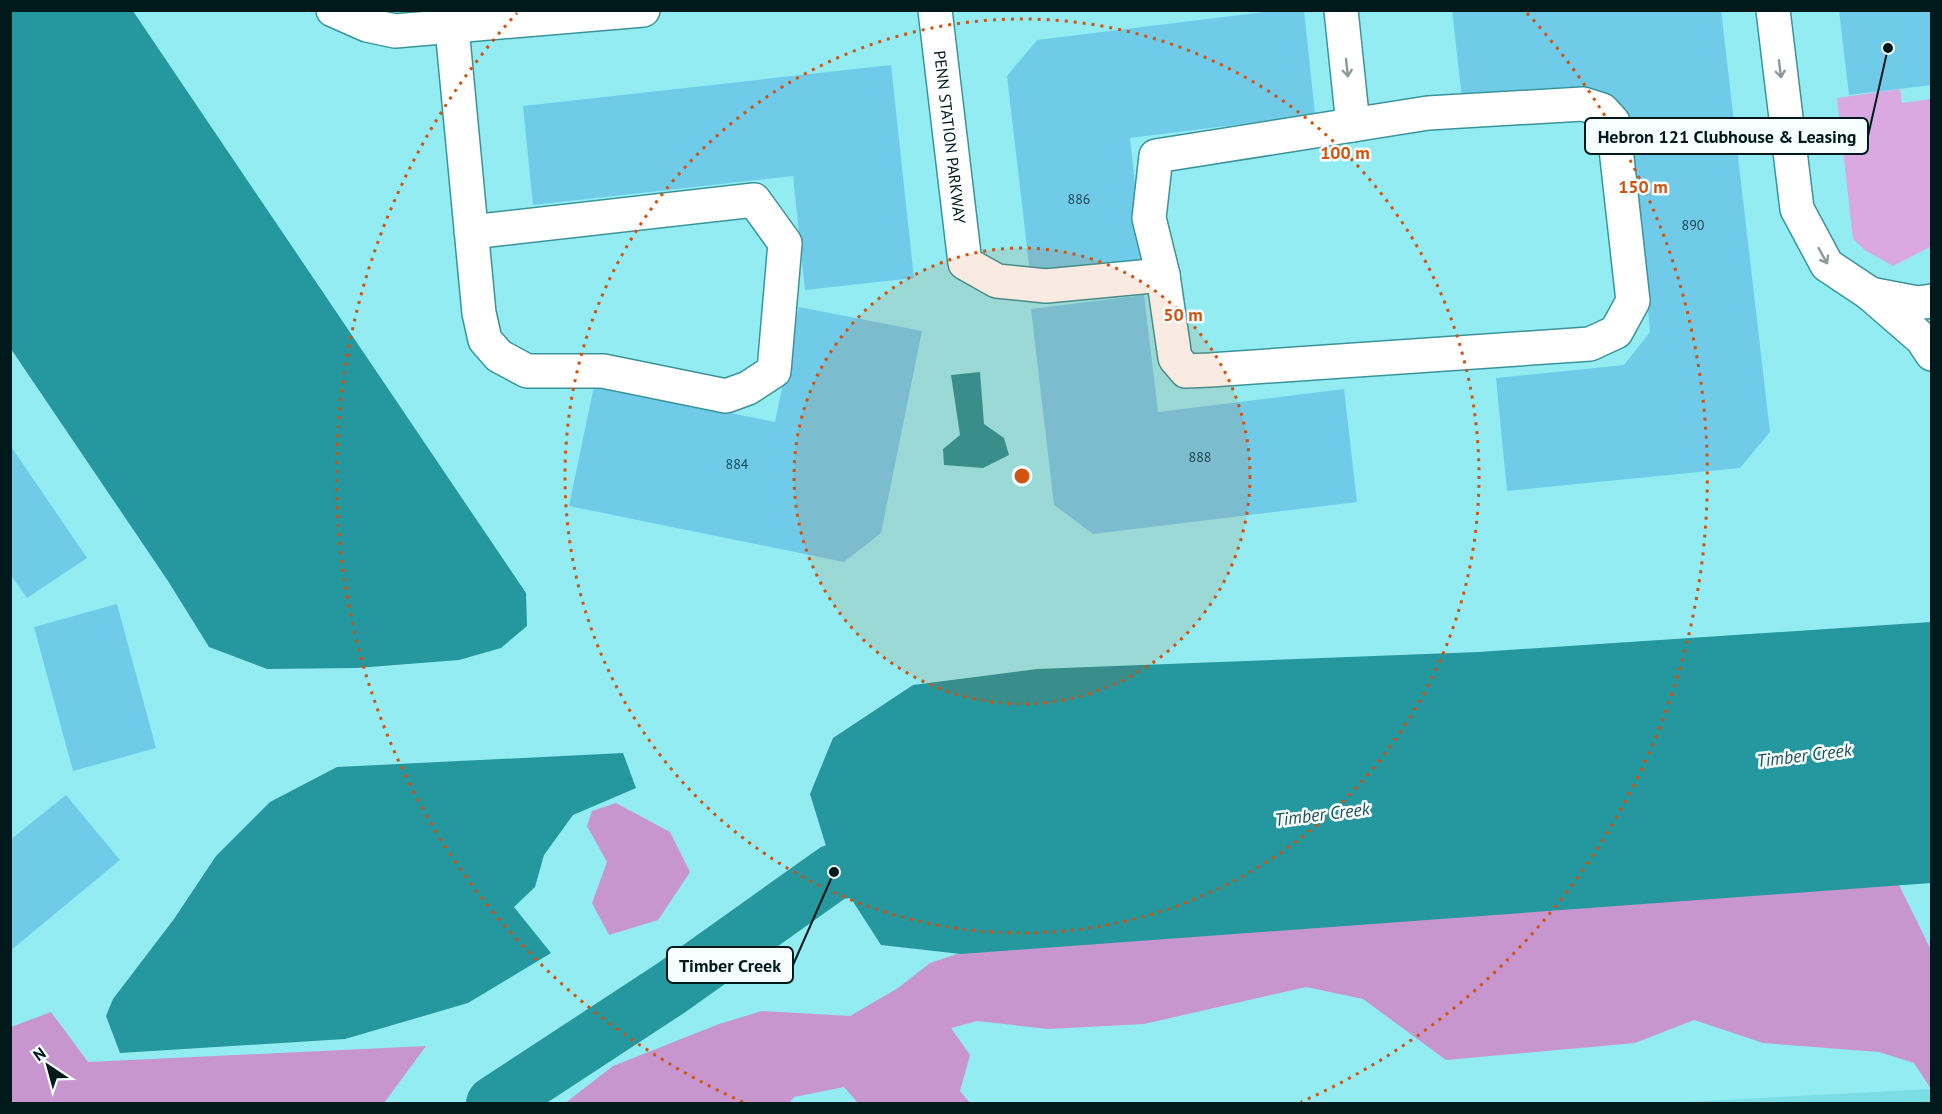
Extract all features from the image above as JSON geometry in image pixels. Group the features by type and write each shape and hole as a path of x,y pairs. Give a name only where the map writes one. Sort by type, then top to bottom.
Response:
{"street":[{"path":"333,10 363,18 395,31 452,28 643,10"},
{"name":"PENN STATION PARKWAY","path":"935,10 965,262 998,280 1046,286 1163,275"},
{"path":"1341,10 1353,125"},
{"path":"1773,10 1797,208 1827,265 1869,293 1922,339 1932,354"},
{"path":"452,28 471,232 479,313 485,340 499,356 527,371 603,371 726,396 748,388 774,371 785,243 754,200 471,232"},
{"path":"1583,104 1602,110 1613,122 1633,301 1616,332 1590,344 1186,371 1175,358 1163,275 1149,218 1156,156 1428,113 1583,104"},
{"path":"1869,293 1917,303 1932,301"}],"shaded area":[{"path":"1900,89 1902,103 1931,99 1932,246 1893,266 1866,251 1853,239 1837,98"},
{"path":"616,803 670,832 690,872 658,920 609,935 592,903 607,862 587,826 592,811"},
{"path":"1894,875 1931,950 1931,1089 1914,1063 1879,1052 1763,1043 1694,1020 1635,1043 1446,1060 1363,999 1306,987 1144,1024 1048,1029 977,1021 951,1028 970,1055 960,1091 970,1103 858,1103 844,1087 794,1097 789,1103 564,1104 613,1066 719,1024 762,1011 850,1016 898,988 930,963 1020,933"},
{"path":"51,1012 88,1062 426,1046 384,1103 11,1103 11,1027"},
{"path":"1931,1089 1931,1103 1667,1103"}],"water":[{"path":"10,11 133,11 526,593 527,626 501,648 459,660 357,668 267,669 209,647 168,581 11,349"},
{"path":"980,372 984,424 1004,438 1009,455 983,468 944,465 943,449 960,435 951,375"},
{"path":"1931,622 1931,883 961,954 881,945 834,872 810,794 833,738 913,685 1037,669 1478,652"},
{"path":"623,753 636,788 573,815 544,855 535,887 514,907 551,953 468,1003 345,1039 120,1053 106,1016 113,999 174,919 216,856 270,802 337,767"}],"building":[{"path":"1280,10 1304,10 1315,115 1130,138 1143,260 1030,273 1007,76 1037,40"},
{"path":"1452,10 1721,10 1770,432 1740,468 1507,491 1496,378 1624,365 1650,332 1631,117 1596,91 1463,107"},
{"path":"1839,10 1932,10 1932,85 1849,95"},
{"path":"891,65 914,278 805,290 793,176 533,205 523,106"},
{"path":"1144,295 1158,412 1344,389 1357,502 1093,534 1054,505 1031,309"},
{"path":"799,307 922,331 881,533 844,562 569,506 594,386 775,422"},
{"path":"10,445 87,558 27,598 10,574"},
{"path":"117,604 156,748 73,771 34,627"},
{"path":"66,795 120,860 10,951 10,840"}],"waterway":[{"name":"Timber Creek","path":"494,1104 671,988 834,872 911,863"}],"place":[{"name":"Hebron 121 Clubhouse & Leasing","path":"1888,48"},
{"name":"Timber Creek","path":"834,872"}]}
